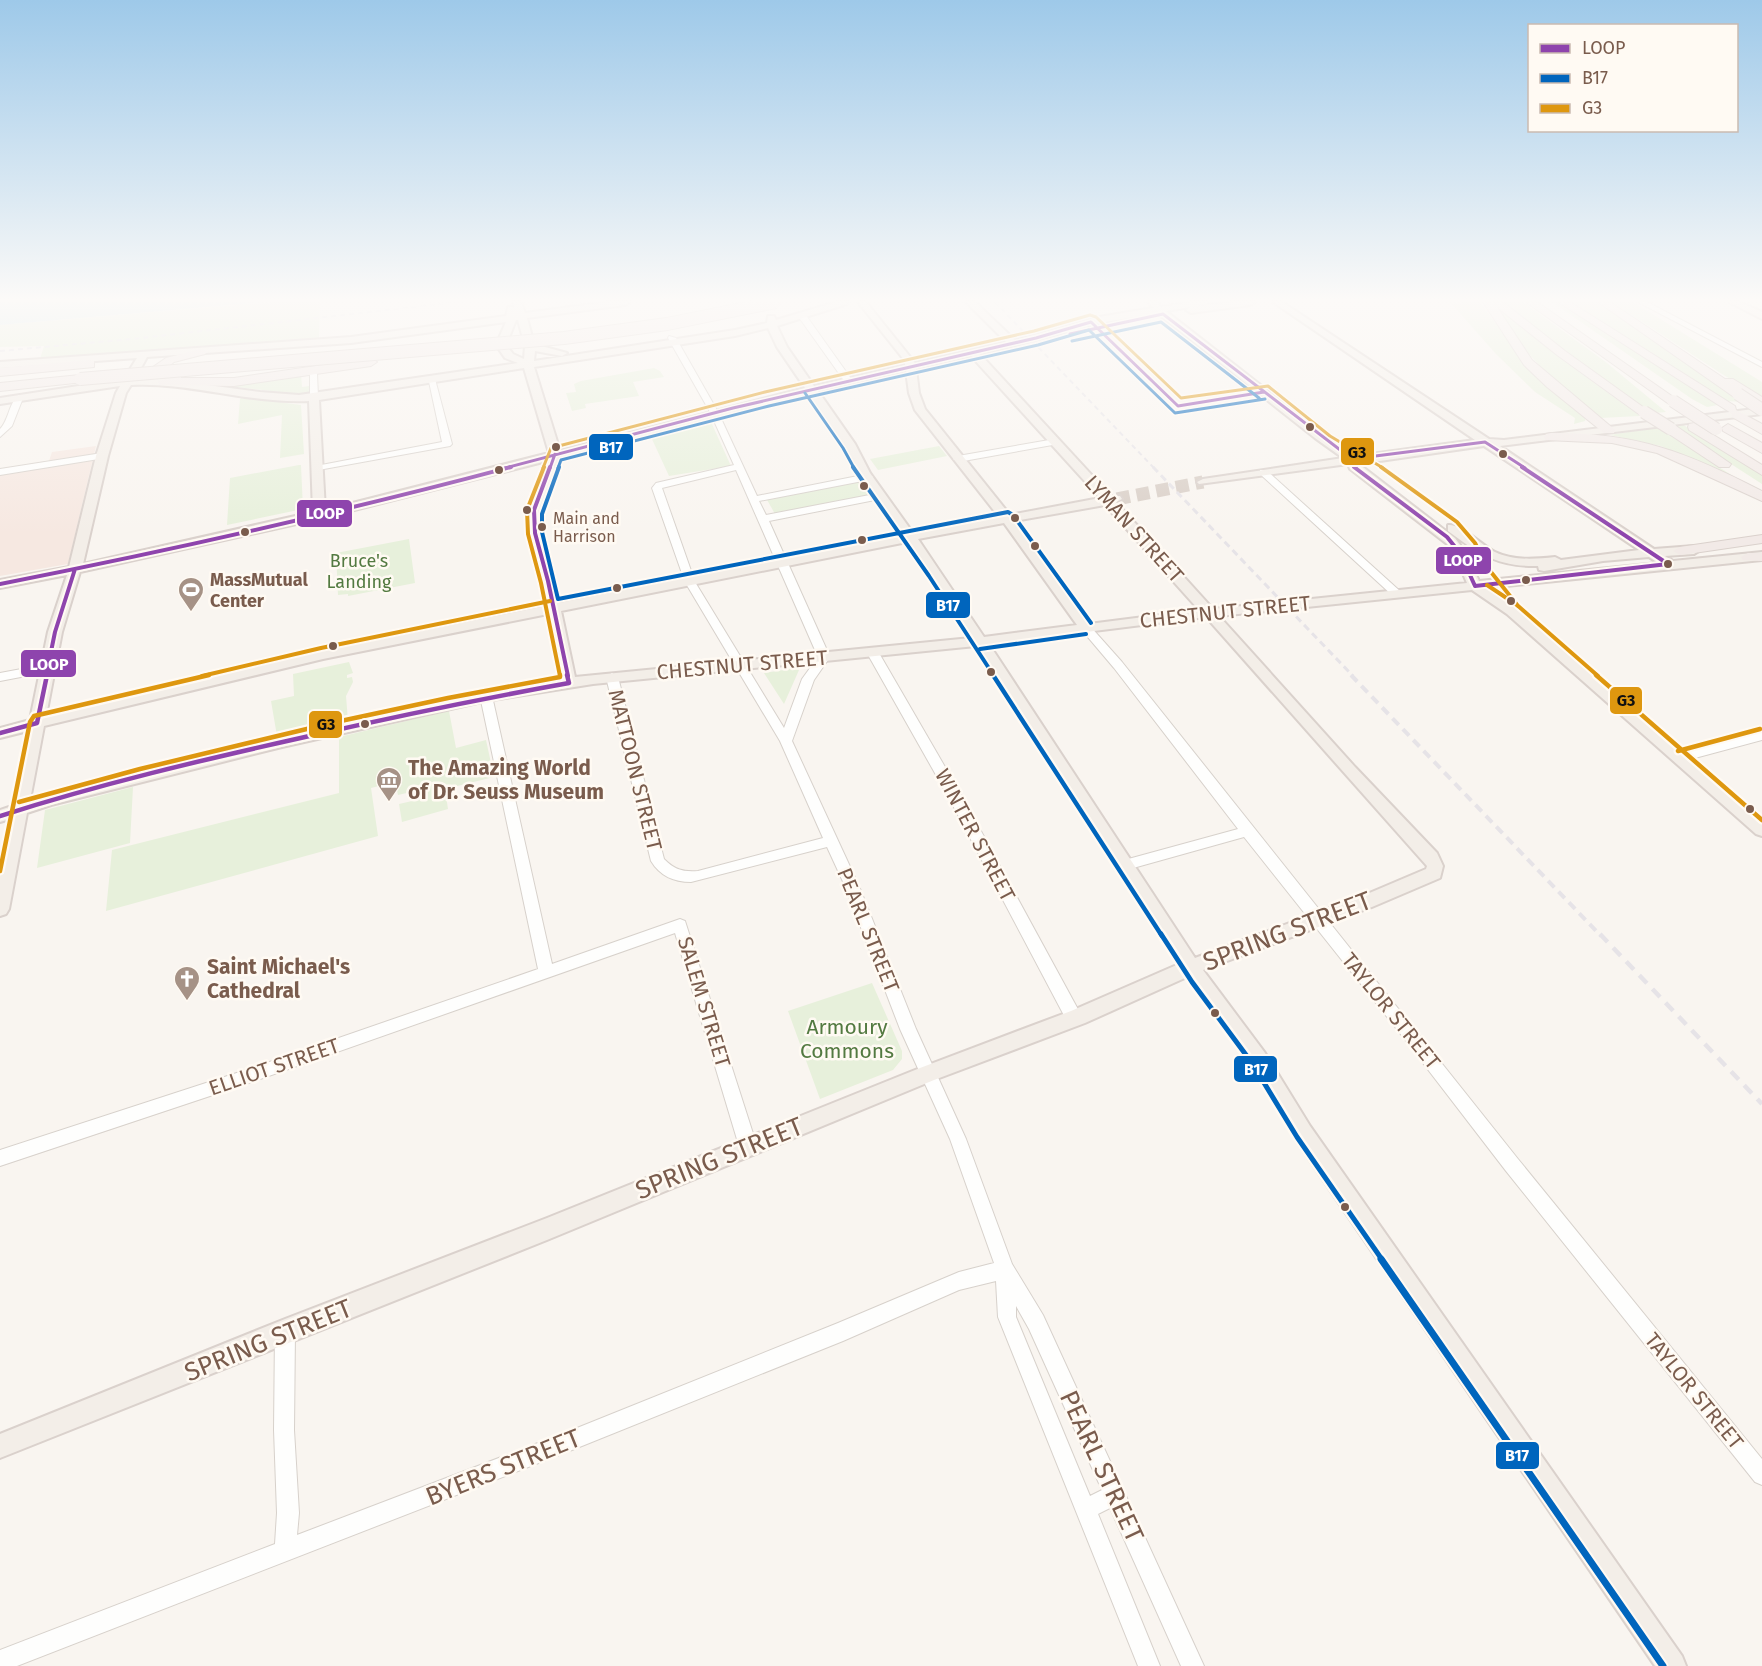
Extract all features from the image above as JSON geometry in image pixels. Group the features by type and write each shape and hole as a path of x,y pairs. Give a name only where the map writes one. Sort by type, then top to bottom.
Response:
{"highway":[{"path":"0,387 50,380"},
{"path":"0,394 62,380"},
{"path":"210,380 234,382"},
{"path":"164,382 234,382 249,380"},
{"path":"1547,380 1606,427"},
{"path":"1599,380 1644,412 1762,488"},
{"path":"1638,380 1675,403 1762,449"},
{"path":"1645,380 1675,403 1694,427 1762,471"},
{"path":"1685,380 1762,430"},
{"path":"1721,380 1760,408 1754,421 1762,430"},
{"path":"1722,429 1762,458"},
{"path":"1551,437 1597,436 1662,449 1701,465 1762,497"},
{"path":"1680,550 1762,539"}],"main road":[{"path":"0,909 54,632 75,569 102,456 128,380"},
{"path":"0,400 126,383 164,382 286,397 314,398 426,380"},
{"path":"532,380 555,454 534,513 535,533 548,581 569,683"},
{"path":"805,380 1191,967 1258,1059 1308,1142 1672,1666"},
{"path":"0,584 319,515 457,482 714,412 848,380"},
{"name":"TAYLOR STREET","path":"913,380 919,408 1007,519 1084,627"},
{"name":"LYMAN STREET","path":"998,380 1055,442 1113,500 1208,613 1431,858 1436,869"},
{"path":"1250,380 1352,459 1366,465 1487,555 1506,562 1526,564 1603,557"},
{"path":"1393,380 1668,564"},
{"path":"314,398 319,515"},
{"path":"1485,442 1497,437 1606,427 1760,408"},
{"path":"1203,482 1352,459 1485,442 1551,437 1606,427"},
{"path":"1352,459 1355,468 1447,537 1484,582 1512,611 1762,830"},
{"path":"0,733 324,655 910,537 1113,500"},
{"path":"1452,528 1469,548 1484,582"},
{"name":"CHESTNUT STREET","path":"1484,582 1603,557 1762,545"},
{"name":"CHESTNUT STREET","path":"0,816 141,775 486,696 569,683 979,642 1084,627 1396,594 1484,582 1757,557"},
{"name":"SPRING STREET","path":"0,1446 285,1331 479,1256 927,1074 1074,1018 1191,967 1430,876 1436,869"}],"street":[{"path":"313,380 314,398"},
{"path":"316,469 447,444 431,380"},
{"path":"696,380 714,412 813,624 824,657 808,679 786,741"},
{"path":"0,429 8,426 19,398"},
{"path":"0,407 3,412 0,429"},
{"path":"958,459 1055,442"},
{"path":"0,472 102,456"},
{"name":"PEARL STREET","path":"739,467 662,483 657,488 690,582 786,741 852,886 927,1074 958,1139 1005,1269 1036,1322 1053,1364 1116,1495 1193,1666"},
{"path":"1263,472 1396,594"},
{"path":"754,499 868,477"},
{"path":"763,519 880,496"},
{"name":"TAYLOR STREET","path":"1084,627 1118,665 1317,920 1762,1475"},
{"name":"WINTER STREET","path":"873,653 944,777 1074,1018"},
{"path":"0,678 48,668"},
{"name":"MATTOON STREET","path":"612,677 658,861 673,876 680,878 698,876 830,841"},
{"path":"486,696 546,972"},
{"path":"1680,758 1762,736"},
{"path":"1126,865 1247,831"},
{"name":"SALEM STREET","path":"546,972 680,925 748,1146"},
{"name":"ELLIOT STREET","path":"0,1158 252,1075 546,972"},
{"name":"PEARL STREET","path":"1005,1269 1007,1317 1149,1666"},
{"name":"BYERS STREET","path":"0,1661 818,1341 959,1281 1005,1269"},
{"path":"285,1331 284,1430 288,1513 285,1551"},
{"path":"1085,1509 1116,1495"}],"shaded area":[{"path":"96,446 68,564 0,576 0,469 49,461 52,452"}],"green space":[{"path":"255,380 301,380 302,387 309,386 310,394 305,395 220,385"},
{"path":"647,380 633,382 639,396 585,404 586,408 572,411 566,393 576,392 574,384 581,381"},
{"path":"1522,380 1547,380 1586,417 1585,421 1574,424 1575,418 1535,392"},
{"path":"1555,380 1590,380 1640,416 1600,418"},
{"path":"1606,380 1627,380 1666,412 1655,413"},
{"path":"1664,380 1679,380 1718,405 1707,407"},
{"path":"1692,380 1711,380 1744,402 1726,401"},
{"path":"1732,380 1758,380 1762,382 1762,398"},
{"path":"242,397 301,405 304,454 280,458 282,415 238,424"},
{"path":"711,422 731,466 669,476 651,437"},
{"path":"1682,424 1762,475 1762,484 1672,426"},
{"path":"1657,427 1739,480 1661,446 1610,435"},
{"path":"939,446 947,456 878,470 870,459"},
{"path":"301,465 303,509 227,525 230,478"},
{"path":"863,480 872,496 775,514 766,498"},
{"name":"Bruce's Landing","path":"409,539 415,583 348,596 348,594 338,595 336,553"},
{"path":"349,662 353,673 347,675 347,678 352,677 353,682 346,696 348,721 277,736 271,701 294,696 293,674"},
{"path":"796,668 799,670 784,704 764,673"},
{"path":"449,711 456,748 486,740 494,777 445,789 448,809 402,822 399,804 412,801 411,792 398,795 395,782 371,788 378,836 106,911 112,850 339,793 339,737"},
{"path":"133,787 130,843 37,868 45,810"},
{"name":"Armoury Commons","path":"872,983 902,1051 902,1059 893,1070 820,1099 788,1011"}],"tunnel":[{"path":"1117,499 1203,482"}],"railway":[{"path":"1069,380 1154,468"},
{"path":"1153,467 1353,676"},
{"path":"1351,675 1601,936"},
{"path":"1600,934 1762,1104"}],"transit line":[{"name":"G3","path":"19,802 79,784 336,722 560,677 541,583 528,534 527,510 551,448 819,380"},
{"name":"LOOP","path":"0,584 133,558 424,490 733,408 855,380"},
{"name":"B17","path":"885,380 769,406 561,460 542,514 542,532 558,599 1008,512 1013,515 1091,623"},
{"name":"B17","path":"1141,380 1175,413 1265,399"},
{"name":"LOOP","path":"1151,380 1178,406 1264,392"},
{"name":"G3","path":"1162,380 1181,398 1268,386 1330,436 1370,459 1457,522 1475,543 1487,567 1518,606"},
{"name":"B17","path":"1235,380 1259,398"},
{"name":"LOOP","path":"1249,380 1352,459 1354,467 1447,537 1460,553 1475,586 1668,564"},
{"name":"B17","path":"805,393 843,448 858,477 929,576 1192,982 1252,1063 1297,1137 1663,1666"},
{"name":"LOOP","path":"1352,459 1485,442 1668,564"},
{"name":"LOOP","path":"0,816 107,784 215,758 428,710 569,683 548,581 535,533 534,510 555,454"},
{"name":"LOOP","path":"0,733 37,723 55,632 75,569"},
{"name":"G3","path":"1487,585 1517,605 1762,820"},
{"name":"G3","path":"0,871 30,722 34,716 321,648 550,601"},
{"name":"B17","path":"980,649 1086,634"},
{"name":"G3","path":"1678,751 1760,729"}],"place":[{"name":"Main and Harrison","path":"542,527"},
{"name":"MassMutual Center","path":"191,613"},
{"name":"The Amazing World of Dr. Seuss Museum","path":"389,803"},
{"name":"Saint Michael's Cathedral","path":"187,1002"}]}
